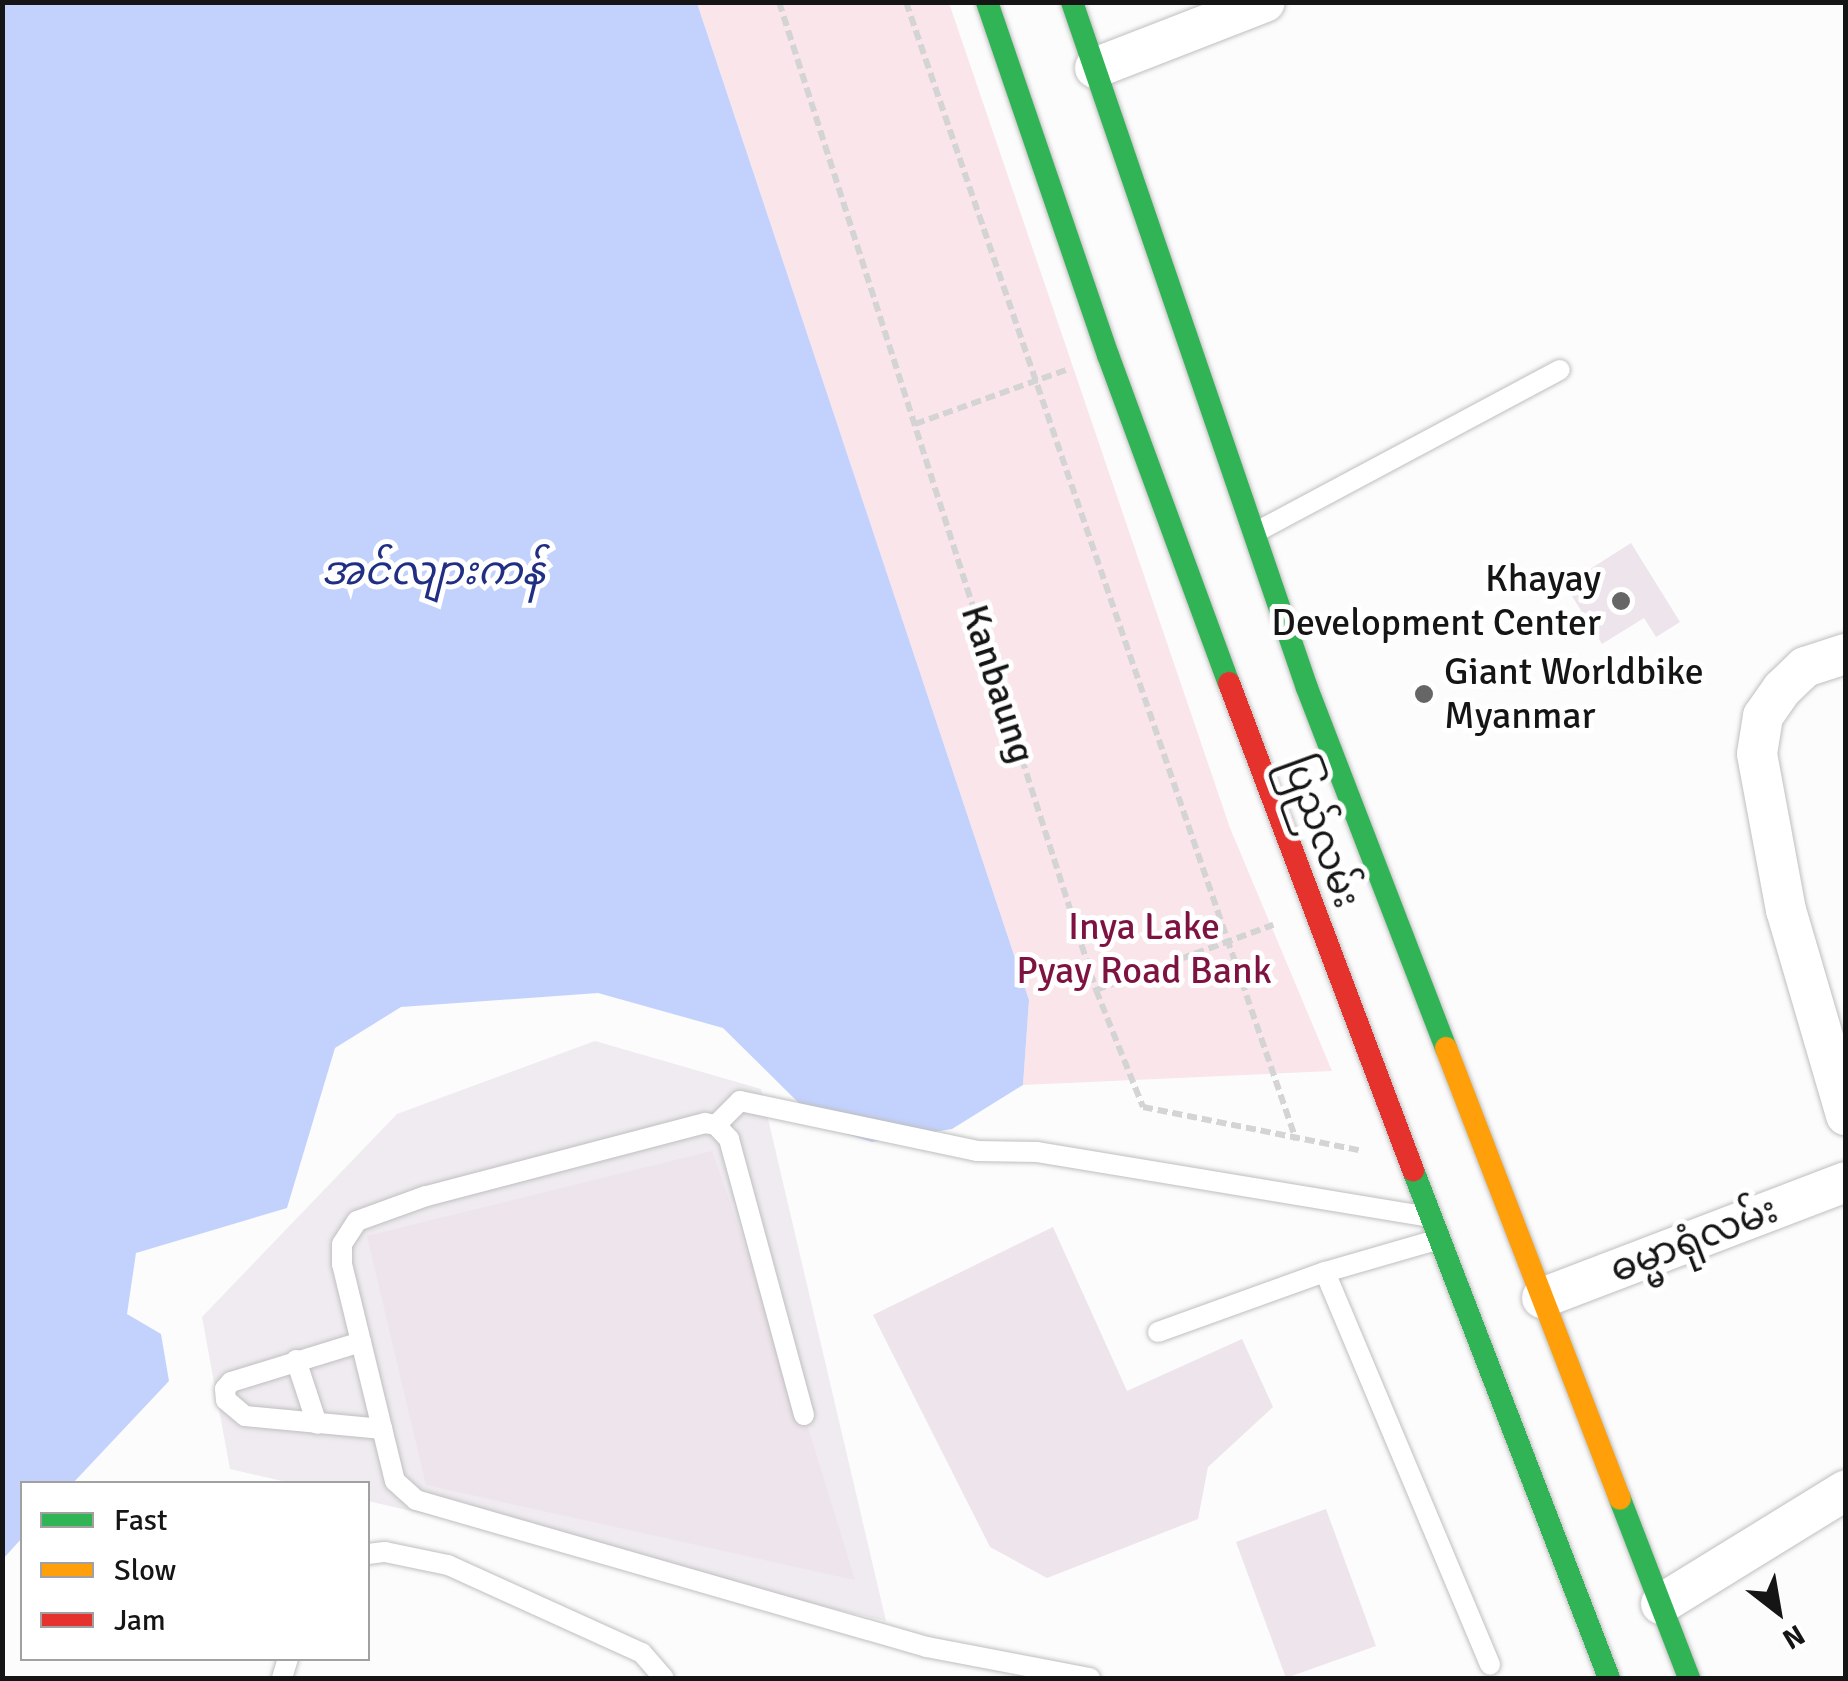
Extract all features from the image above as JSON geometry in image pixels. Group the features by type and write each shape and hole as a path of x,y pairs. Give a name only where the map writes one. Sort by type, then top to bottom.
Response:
{"highway":[{"name":"ပြည်လမ်း","path":"986,2 1108,355 1142,419 1312,910 1406,1157 1432,1208 1438,1240 1479,1321 1609,1678"},
{"name":"ပြည်လမ်း","path":"1072,2 1196,401 1252,534 1488,1185 1689,1678"}],"street":[{"path":"1095,68 1264,2"},
{"path":"1845,654 1805,667 1782,689 1763,716 1756,754 1786,910 1846,1115"},
{"name":"ဓမ္မာရုံလမ်း","path":"1533,1301 1846,1182"},
{"path":"1661,1604 1846,1490"}],"lane":[{"path":"1252,534 1560,370"},
{"path":"716,1125 740,1101 977,1151 1038,1152 1432,1208"},
{"path":"804,1415 729,1139 716,1125 705,1123 528,1167 357,1221 342,1244 342,1264 382,1429 395,1481 404,1493 435,1508 927,1647 1090,1678"},
{"path":"1158,1332 1325,1272 1438,1240"},
{"path":"1325,1272 1490,1665"},
{"path":"361,1342 231,1382 225,1389 226,1400 244,1416 382,1429"},
{"path":"296,1360 317,1424"},
{"path":"370,1554 385,1552 448,1565 642,1653 664,1678"}],"path":[{"name":"Kanbaung","path":"779,2 1096,990 1143,1107 1296,1140 1406,1157"},
{"path":"906,2 1296,1140"},
{"path":"914,424 1108,355"},
{"path":"1096,990 1312,910"}],"shaded area":[{"path":"595,1041 761,1089 886,1621 370,1501 370,1481 282,1481 230,1469 202,1317 397,1114"}],"green space":[{"name":"Inya Lake Pyay Road Bank","path":"697,3 949,3 1230,828 1332,1071 1023,1085 1029,1000"}],"water":[{"name":"အင်လျားကန်","path":"3,3 697,3 1029,1000 1023,1085 952,1129 872,1142 823,1127 723,1028 598,993 401,1007 335,1048 287,1208 136,1253 127,1314 161,1334 169,1381 75,1481 20,1481 20,1540 3,1559"}],"building":[{"name":"Khayay Development Center","path":"1631,543 1680,622 1656,637 1644,618 1602,644 1565,585"},
{"path":"712,1151 804,1415 855,1580 426,1485 367,1236"},
{"path":"1053,1227 1127,1391 1242,1339 1273,1407 1208,1467 1198,1519 1047,1578 990,1547 873,1315"},
{"path":"1326,1509 1376,1646 1286,1678 1236,1542"}],"traffic: fast":[{"path":"987,2 1108,355 1229,683"},
{"path":"1072,2 1307,688 1446,1048"},
{"path":"1413,1170 1609,1678"},
{"path":"1620,1499 1689,1678"}],"traffic: slow":[{"path":"1446,1048 1620,1499"}],"traffic: jam":[{"path":"1229,683 1413,1170"}],"place":[{"name":"Khayay Development Center","path":"1621,601"},
{"name":"Giant Worldbike Myanmar","path":"1424,694"}]}
